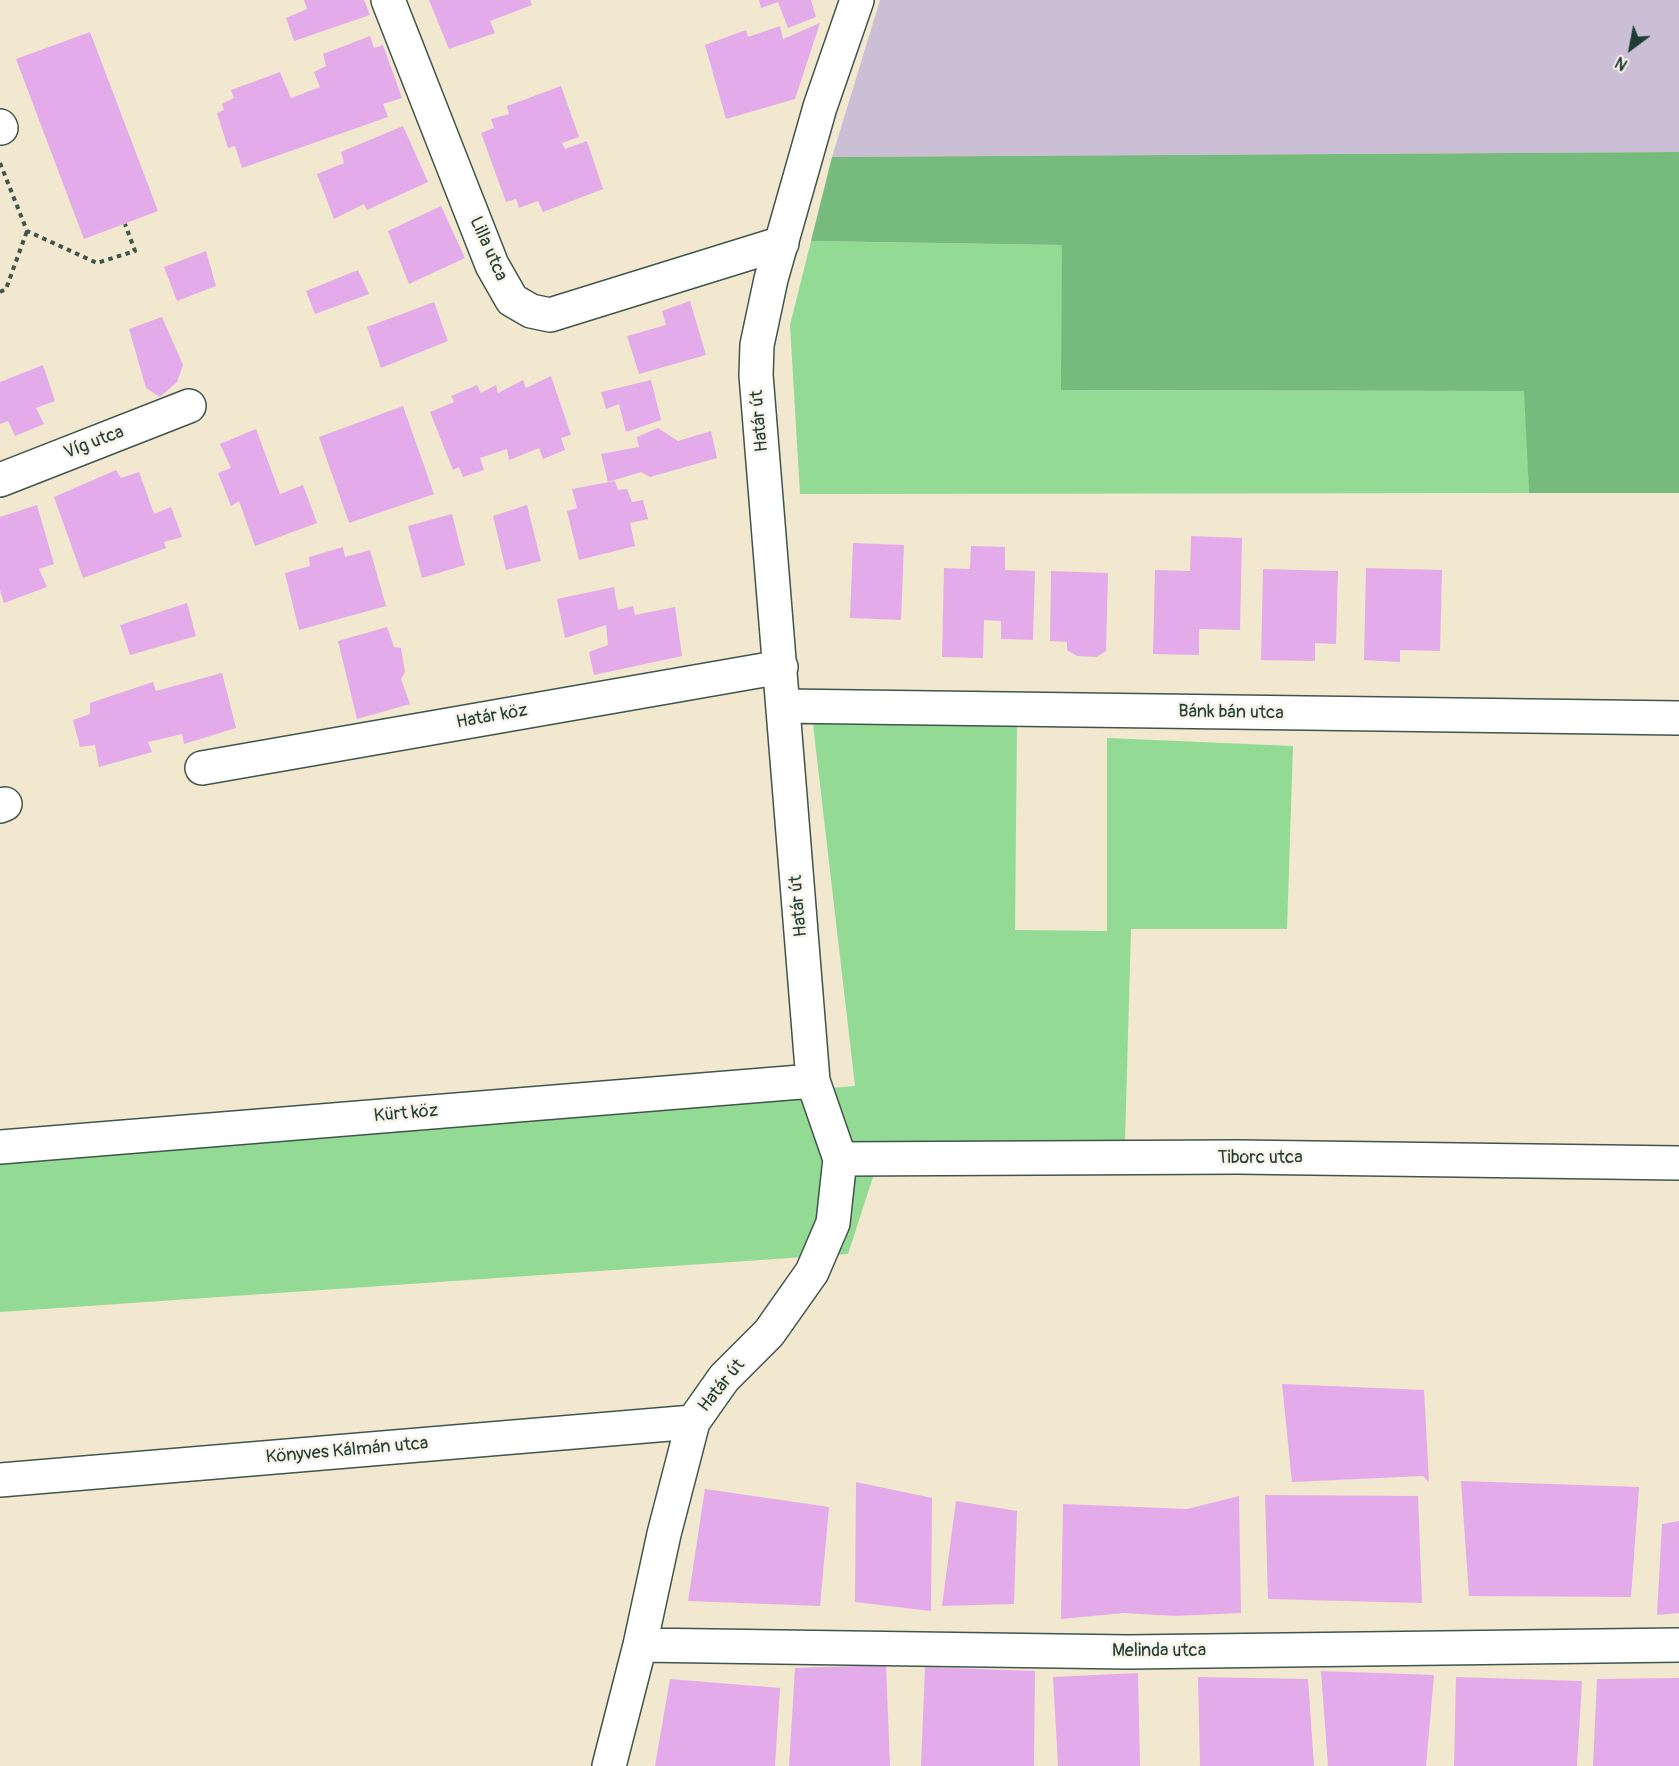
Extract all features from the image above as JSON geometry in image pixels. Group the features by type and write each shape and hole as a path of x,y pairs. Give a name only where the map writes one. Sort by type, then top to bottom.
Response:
{"street":[{"name":"Lilla utca","path":"388,0 492,265 512,300 531,311 550,315 782,243"},
{"name":"Határ út","path":"609,1766 693,1422 724,1378 769,1333 812,1272 833,1223 840,1159 813,1081 756,375 761,314 820,107 857,0"},
{"name":"Víg utca","path":"0,480 189,405"},
{"name":"Határ köz","path":"202,768 781,667"},
{"name":"Bánk bán utca","path":"783,706 1679,718"},
{"name":"Kürt köz","path":"0,1147 813,1081"},
{"name":"Tiborc utca","path":"840,1159 1238,1157 1679,1163"},
{"name":"Könyves Kálmán utca","path":"0,1480 693,1422"},
{"name":"Melinda utca","path":"640,1645 1128,1652 1679,1645"}],"path":[{"path":"0,163 27,231 6,289 0,292"},
{"path":"27,231 97,263 135,251 125,224"}],"shaded area":[{"path":"880,0 1679,0 1679,152 832,157"}],"green space":[{"path":"1679,152 1679,493 1529,493 1524,391 1061,390 1062,245 811,241 832,157"},
{"path":"811,241 1062,245 1062,390 1525,391 1529,493 800,494 790,325"},
{"path":"813,724 1017,725 1015,930 1107,931 1107,738 1293,746 1287,929 1131,929 1125,1140 884,1143 848,1254 0,1312 0,1156 855,1086"}],"building":[{"path":"304,0 364,0 370,15 294,41 286,18 307,9"},
{"path":"429,0 530,0 532,5 490,21 495,33 449,49"},
{"path":"759,0 811,0 816,17 788,28 778,2 761,8"},
{"path":"820,23 795,99 726,119 705,45 746,30 748,37 780,26 783,39"},
{"path":"90,32 158,211 84,239 16,59"},
{"path":"370,36 374,48 383,45 402,98 383,104 388,117 242,168 235,146 228,148 217,113 224,110 222,104 234,98 231,90 280,72 291,98 320,87 314,72 326,66 323,54"},
{"path":"561,86 579,137 562,143 565,149 587,141 603,189 543,212 538,201 519,208 516,199 506,202 481,133 494,128 491,119 509,114 507,106"},
{"path":"403,126 428,182 367,210 364,204 334,219 317,174 344,163 341,152"},
{"path":"441,206 465,258 409,284 388,231"},
{"path":"206,251 216,286 177,301 164,267"},
{"path":"358,270 369,294 315,314 306,291"},
{"path":"690,301 706,355 639,374 627,336 666,325 662,311"},
{"path":"434,302 448,341 381,368 367,327"},
{"path":"162,317 183,365 177,382 160,397 146,388 129,329"},
{"path":"43,365 55,401 36,408 44,424 15,436 8,421 0,424 0,382"},
{"path":"551,376 571,435 561,438 565,450 543,459 539,448 509,460 507,449 480,458 484,470 463,477 459,467 453,470 430,412 454,402 451,396 477,385 481,393 496,385 498,393 523,380 526,388"},
{"path":"651,380 661,420 626,432 619,404 606,409 601,392"},
{"path":"403,406 434,494 349,523 319,437"},
{"path":"658,428 678,441 711,431 717,458 650,477 641,472 608,482 601,454 639,447 637,437"},
{"path":"256,429 280,494 303,485 317,523 255,546 239,501 231,506 218,473 231,468 220,444"},
{"path":"116,470 121,478 139,472 154,514 171,507 182,537 164,542 166,548 83,578 54,497"},
{"path":"615,481 618,490 627,489 632,502 643,500 648,519 630,523 635,546 579,560 567,511 577,508 572,489"},
{"path":"37,505 54,564 39,569 47,587 4,603 0,590 0,517"},
{"path":"527,505 541,561 506,570 493,516"},
{"path":"452,514 465,565 422,578 408,526"},
{"path":"1191,536 1242,538 1240,630 1199,629 1199,655 1153,654 1155,570 1190,571"},
{"path":"853,543 904,545 901,620 850,618"},
{"path":"971,546 1005,547 1005,570 1035,571 1033,640 1001,639 1001,621 984,620 983,658 942,657 944,568 970,569"},
{"path":"343,547 345,557 370,550 386,606 299,630 285,573 310,566 309,557"},
{"path":"1366,568 1442,570 1440,651 1400,650 1400,662 1364,660"},
{"path":"1263,569 1338,571 1336,644 1315,643 1315,661 1261,660"},
{"path":"1051,571 1108,573 1106,651 1096,657 1077,656 1067,650 1067,642 1050,641"},
{"path":"614,587 618,610 633,606 635,615 675,607 682,656 594,675 589,652 608,645 606,625 565,638 557,599"},
{"path":"187,603 196,636 130,655 120,625"},
{"path":"387,627 394,647 401,648 405,672 401,679 410,704 357,719 338,641"},
{"path":"222,673 236,728 184,744 182,734 148,742 152,752 99,767 95,745 80,747 73,720 90,714 90,703 153,682 156,691"},
{"path":"1282,1384 1424,1390 1429,1482 1423,1476 1292,1482"},
{"path":"1461,1481 1639,1487 1631,1597 1469,1596"},
{"path":"856,1482 932,1498 931,1611 855,1602"},
{"path":"705,1489 829,1507 820,1606 688,1601"},
{"path":"1265,1495 1418,1496 1422,1603 1268,1599"},
{"path":"1239,1496 1241,1613 1175,1616 1124,1613 1061,1619 1063,1504 1187,1509"},
{"path":"956,1501 1017,1511 1014,1604 942,1606"},
{"path":"1679,1521 1679,1613 1657,1615 1662,1524"},
{"path":"886,1665 890,1766 789,1766 795,1668"},
{"path":"925,1667 1035,1671 1034,1766 921,1766"},
{"path":"1321,1671 1434,1675 1426,1766 1328,1766"},
{"path":"1138,1673 1140,1766 1058,1766 1053,1677"},
{"path":"1198,1677 1308,1679 1314,1766 1200,1766"},
{"path":"1456,1677 1582,1681 1577,1766 1454,1766"},
{"path":"1679,1678 1679,1766 1593,1766 1597,1679"},
{"path":"670,1679 780,1688 775,1766 655,1766"}]}
